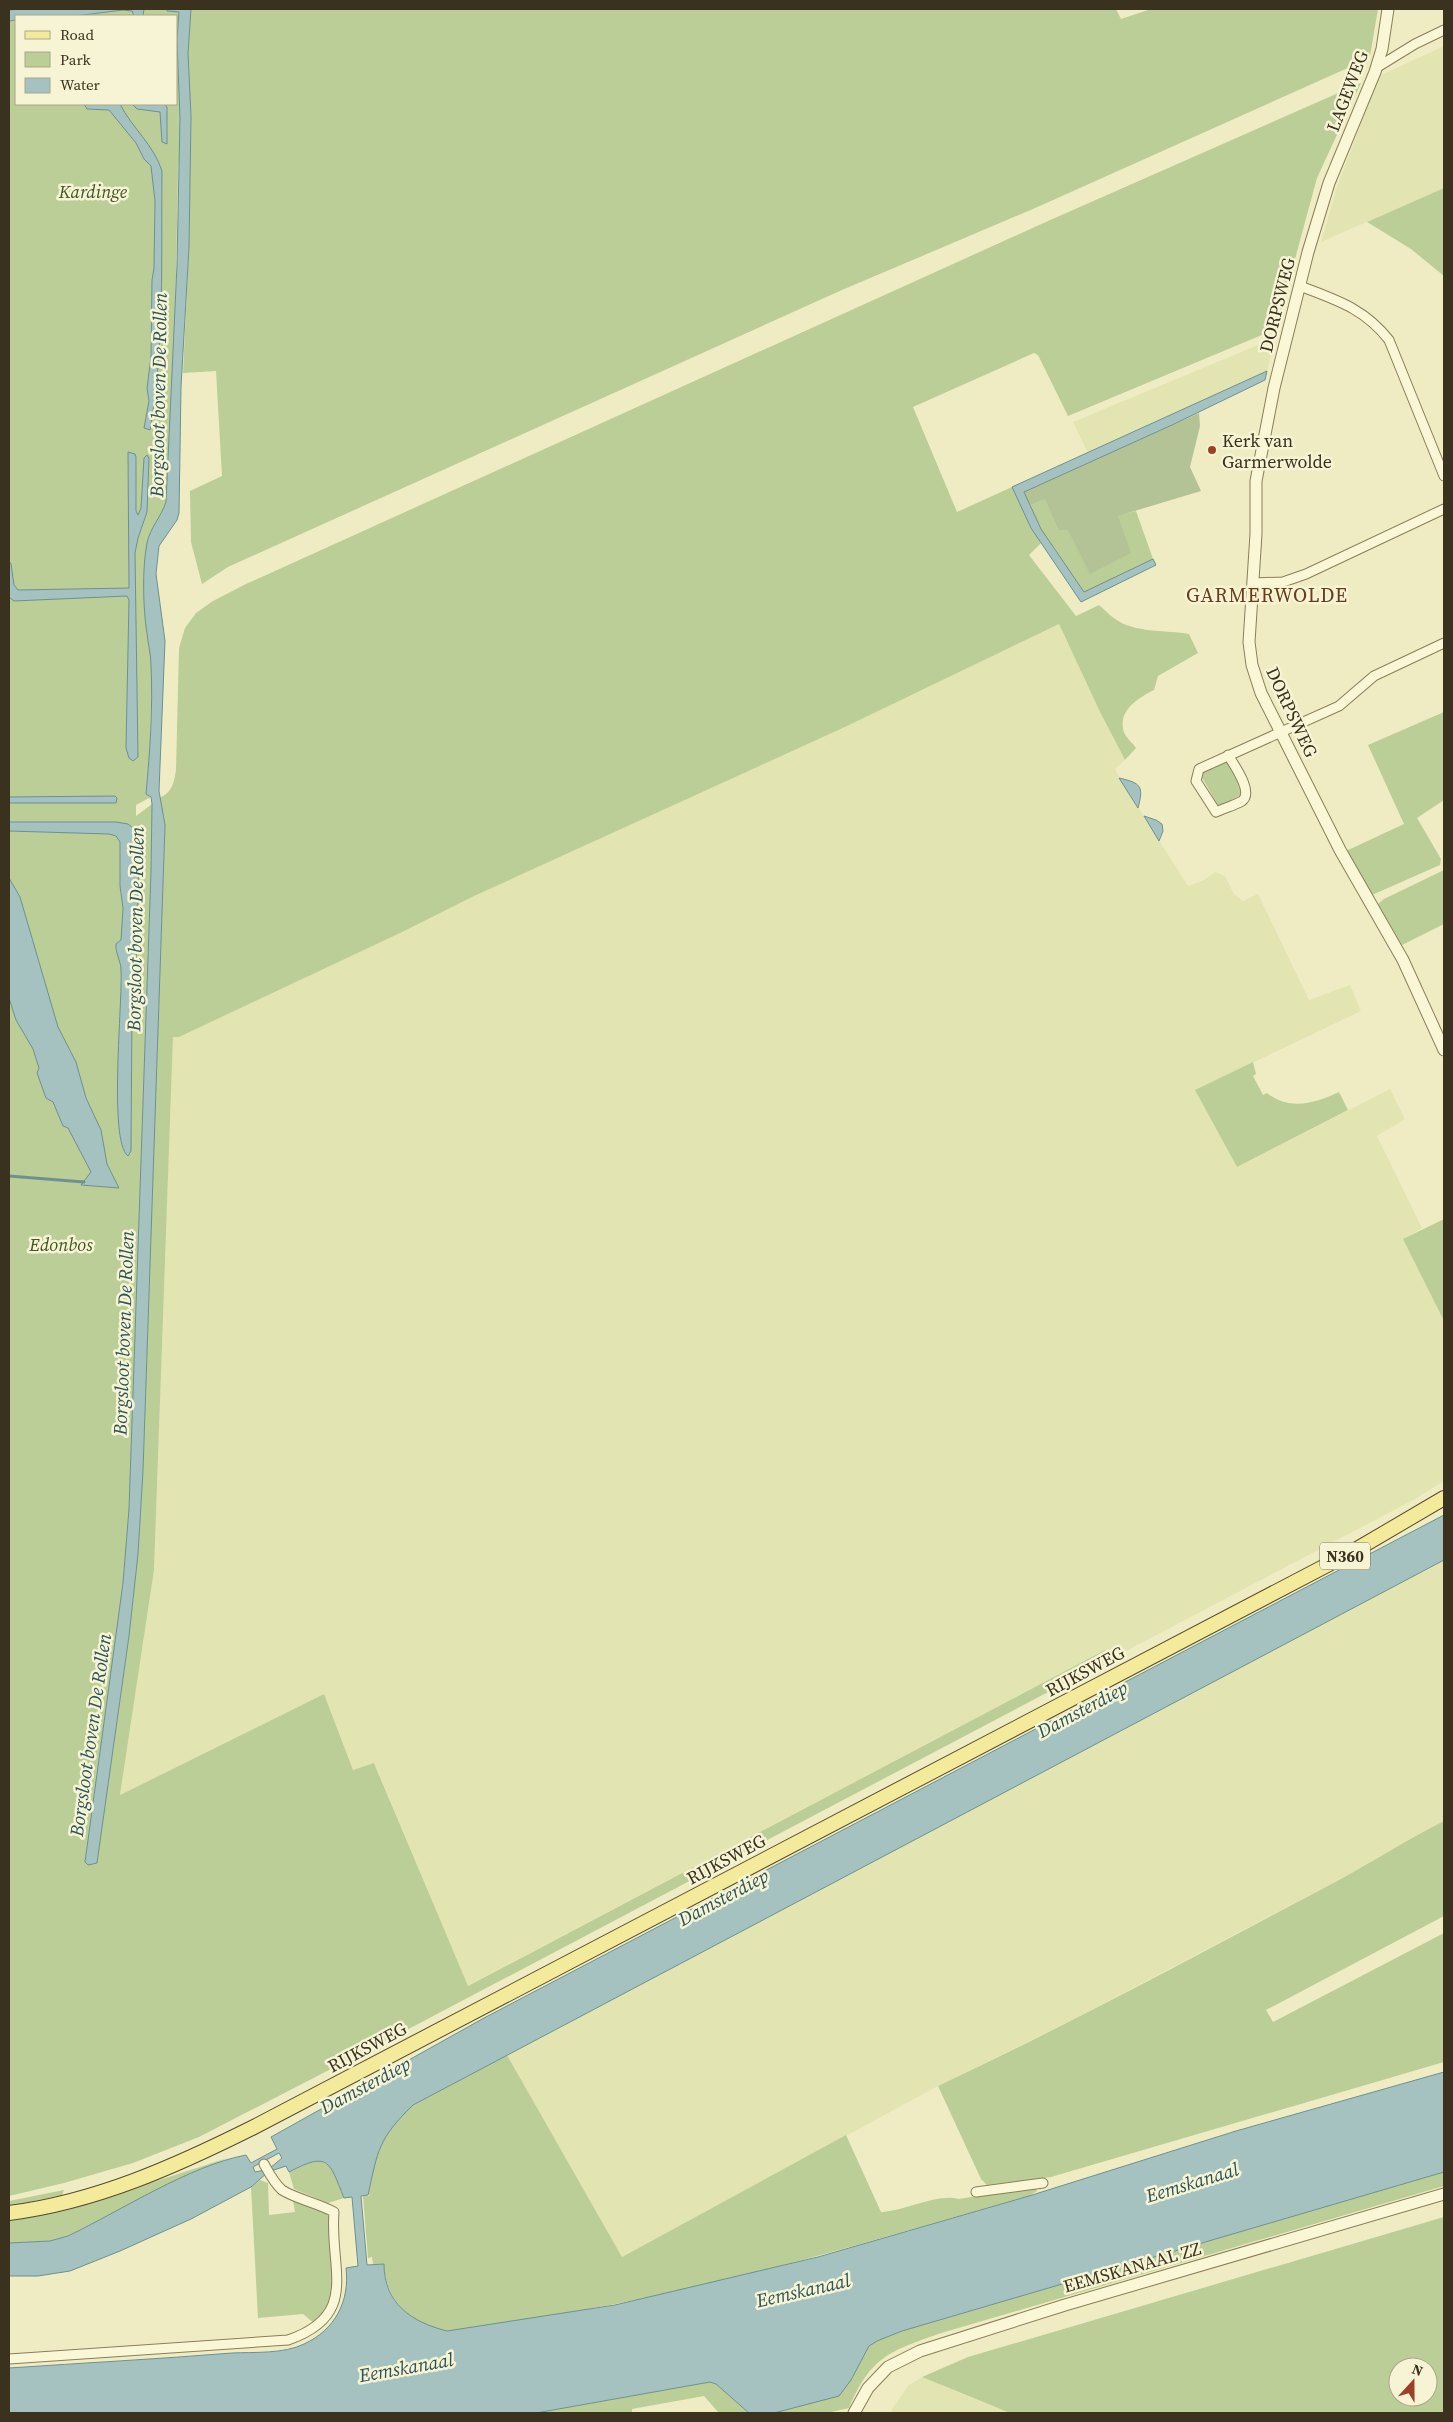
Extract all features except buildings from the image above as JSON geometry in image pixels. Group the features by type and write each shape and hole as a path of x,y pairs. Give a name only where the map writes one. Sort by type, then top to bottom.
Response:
{"main road":[{"name":"RIJKSWEG","path":"9,2212 109,2190 177,2165 254,2127 1352,1552 1444,1498"}],"street":[{"name":"LAGEWEG","path":"1329,183 1376,68 1382,49 1388,9"},
{"path":"1376,68 1415,44 1444,30"},
{"name":"DORPSWEG","path":"1329,183 1274,388 1258,465 1250,642 1252,665 1261,693 1340,850 1403,960 1444,1050"},
{"path":"1300,286 1361,312 1378,325 1392,348 1444,476"},
{"path":"1253,582 1283,582 1306,574 1444,509"},
{"path":"1228,755 1247,789 1246,796 1242,800 1216,812 1196,781 1199,769 1228,755 1280,731 1339,706 1374,676 1444,643"},
{"path":"9,2359 288,2340 305,2334 319,2324 334,2302 338,2282 334,2212 322,2205 284,2191 276,2183 264,2164"},
{"path":"976,2192 1043,2183"},
{"name":"EEMSKANAAL ZZ","path":"854,2413 868,2388 888,2367 920,2350 1065,2305 1444,2194"}],"green space":[{"path":"9,9 189,9 178,174 175,324 166,502 160,518 146,631 152,663 150,754 146,794 151,797 136,805 136,816 152,804 129,1509 123,1583 85,1862 88,1865 97,1863 129,1636 138,1554 143,1471 165,825 159,798 172,787 176,770 179,648 185,628 196,613 213,601 246,584 1048,221 1361,83 1317,178 1276,329 1068,416 1038,355 1034,353 913,407 957,512 1012,487 1041,543 1029,555 1076,616 1099,605 1114,618 1128,626 1145,630 1189,634 1198,653 1158,676 1154,690 1136,701 1126,712 1123,718 1124,732 1136,748 1125,760 1100,712 1059,624 845,727 472,897 179,1037 173,1037 154,1570 120,1795 324,1694 353,1770 374,1763 468,1986 1105,1650 1109,1660 420,2023 199,2137 133,2163 64,2183 9,2196","holes":["135,830 139,833 134,972"]},
{"path":"191,9 1116,9 1121,19 1151,9 1378,9 1370,56 1359,63 1033,209 842,290 228,567 202,584 191,542 190,491 222,476 216,371 183,373 189,247 191,116 188,53"},
{"path":"1444,46 1444,188 1321,242 1337,187 1379,76"},
{"path":"1444,188 1444,276 1411,249 1367,222"},
{"path":"1275,338 1267,371 1088,453 1073,422"},
{"path":"1199,413 1200,426 1190,467 1201,491 1118,516 1131,553 1090,574 1068,530 1058,530 1045,499 1030,505 1024,492"},
{"path":"1045,498 1058,530 1136,511 1153,559 1084,593 1041,529 1030,505"},
{"path":"1059,624 1100,712 1125,760 1115,769 1188,886 1204,880 1215,872 1225,876 1234,894 1243,901 1258,894 1309,1000 1350,985 1361,1011 1196,1090 1237,1167 1390,1089 1405,1119 1377,1136 1422,1228 1404,1239 1444,1321 1444,1481 1415,1499 1109,1660 1105,1650 467,1986 375,1764 353,1771 324,1694 120,1795 154,1570 173,1036 179,1036 252,1003 472,897 845,727"},
{"path":"1444,712 1444,800 1417,818 1441,859 1440,865 1372,895 1346,851 1404,824 1368,745"},
{"path":"1228,761 1244,793 1219,807 1200,774"},
{"path":"1444,870 1444,924 1402,945 1378,904 1384,899"},
{"path":"1253,1062 1256,1074 1253,1076 1263,1095 1267,1093 1275,1099 1284,1102 1303,1103 1312,1102 1339,1092 1348,1110 1237,1167 1195,1090"},
{"path":"1444,1219 1444,1321 1403,1239"},
{"path":"1444,1560 1444,1821 1382,1857 1074,2019 938,2086 622,2257 507,2055"},
{"path":"1444,1821 1444,1916 1266,2010 1273,2022 1444,1933 1444,2062 1051,2177 987,2185 981,2179 938,2086 1140,1985 1339,1880"},
{"path":"507,2055 622,2257 846,2135 881,2212 901,2209 941,2198 959,2199 1035,2186 1037,2191 1029,2196 858,2245 687,2289 571,2312 462,2330 448,2331 435,2329 423,2325 403,2310 389,2289 385,2277 384,2264 373,2264 372,2257 368,2258 363,2196 370,2196 368,2195 378,2149 393,2124 413,2105"},
{"path":"228,2158 166,2186 68,2236 50,2241 9,2243 9,2219 92,2200"},
{"path":"315,2160 322,2162 332,2169 344,2198 328,2203 294,2189 289,2172"},
{"path":"1444,2172 1444,2186 938,2334 906,2346 883,2359 874,2367 865,2377 849,2408 827,2413 774,2413 851,2380 869,2346 902,2331"},
{"path":"260,2180 268,2183 269,2215 295,2212 293,2201 297,2200 322,2209 329,2217 335,2282 329,2306 315,2324 303,2314 258,2318 251,2187"},
{"path":"64,2190 62,2195 9,2206 9,2201"},
{"path":"1444,2217 1444,2413 1010,2413 922,2377 968,2357"},
{"path":"922,2377 1010,2413 892,2413 892,2409 909,2385"},
{"path":"710,2382 716,2384 749,2413 719,2413 704,2396 632,2409 632,2412 536,2413"}],"water":[{"path":"144,9 143,15 134,15 132,11 123,10 83,15 15,15 15,20 9,21 9,10"},
{"path":"167,9 191,9 188,53 191,116 189,247 181,387 179,513 177,520 159,546 156,574 165,641 159,791 165,825 143,1471 138,1554 129,1636 97,1863 88,1865 85,1862 123,1583 129,1509 151,871 152,804 151,797 146,794 151,729 152,681 145,612 144,576 148,538 166,502 177,265 180,118 178,66 179,12 167,11"},
{"path":"85,105 121,105 154,153 162,171 160,333 155,398 150,430 144,428 149,401 147,388 151,357 152,280 154,268 155,201 151,166 144,159 136,143 109,110 87,109"},
{"path":"133,105 165,105 167,107 167,144 162,142 160,112 137,109"},
{"path":"1267,371 1265,380 1172,425 1024,492 1041,529 1084,592 1153,559 1156,565 1081,602 1031,528 1012,487"},
{"path":"128,452 135,454 136,457 136,511 138,515 141,508 144,458 147,455 149,458 147,512 135,553 138,757 133,761 129,758 126,748 129,600 127,596 14,601 9,597 9,561 14,585 18,590 129,588"},
{"path":"1119,778 1132,782 1139,787 1141,795 1138,808"},
{"path":"115,796 117,798 116,803 9,803 9,797"},
{"path":"1144,816 1162,824 1163,831 1159,841"},
{"name":"Borgsloot boven De Rollen","path":"9,822 116,822 128,824 139,833 137,946 132,1008 131,1151 128,1156 122,1145 118,1098 121,970 116,944 121,940 123,908 120,886 120,842 116,836 109,834 9,831"},
{"path":"9,878 20,897 58,1027 76,1062 86,1098 101,1130 107,1164 119,1188 81,1185 91,1172 68,1128 63,1126 53,1102 46,1098 37,1073 39,1068 33,1049 16,1020 9,998"},
{"path":"1444,1515 1444,1560 413,2105 386,2137 377,2156 368,2195 361,2196 367,2265 384,2264 385,2278 389,2290 394,2300 402,2309 422,2322 447,2331 615,2305 818,2257 1029,2196 1236,2131 1444,2072 1444,2172 902,2331 869,2346 851,2380 839,2396 774,2413 749,2413 716,2384 710,2382 536,2413 9,2413 9,2368 269,2352 304,2344 315,2338 332,2323 343,2303 347,2280 346,2268 358,2266 352,2197 344,2198 331,2168 326,2163 320,2161 312,2162 289,2172 286,2166 271,2171 270,2168 282,2158 279,2153 253,2167 255,2172 265,2170 267,2173 251,2187 191,2219 70,2271 38,2276 9,2276 9,2243 50,2241 68,2236 156,2190 202,2169 246,2155 251,2163 277,2149 271,2137 484,2018"}],"waterway":[{"path":"9,1176 84,1182"}],"place":[{"name":"Kerk van Garmerwolde","path":"1212,450"}],"district":[{"name":"GARMERWOLDE","path":"1267,595"}],"park label":[{"name":"Kardinge","path":"93,191"},
{"name":"Edonbos","path":"61,1244"}],"water label":[{"name":"Damsterdiep","path":"1082,1709"},
{"name":"Damsterdiep","path":"723,1897"},
{"name":"Damsterdiep","path":"365,2085"},
{"name":"Eemskanaal","path":"1192,2182"},
{"name":"Eemskanaal","path":"803,2290"},
{"name":"Eemskanaal","path":"406,2367"}]}
